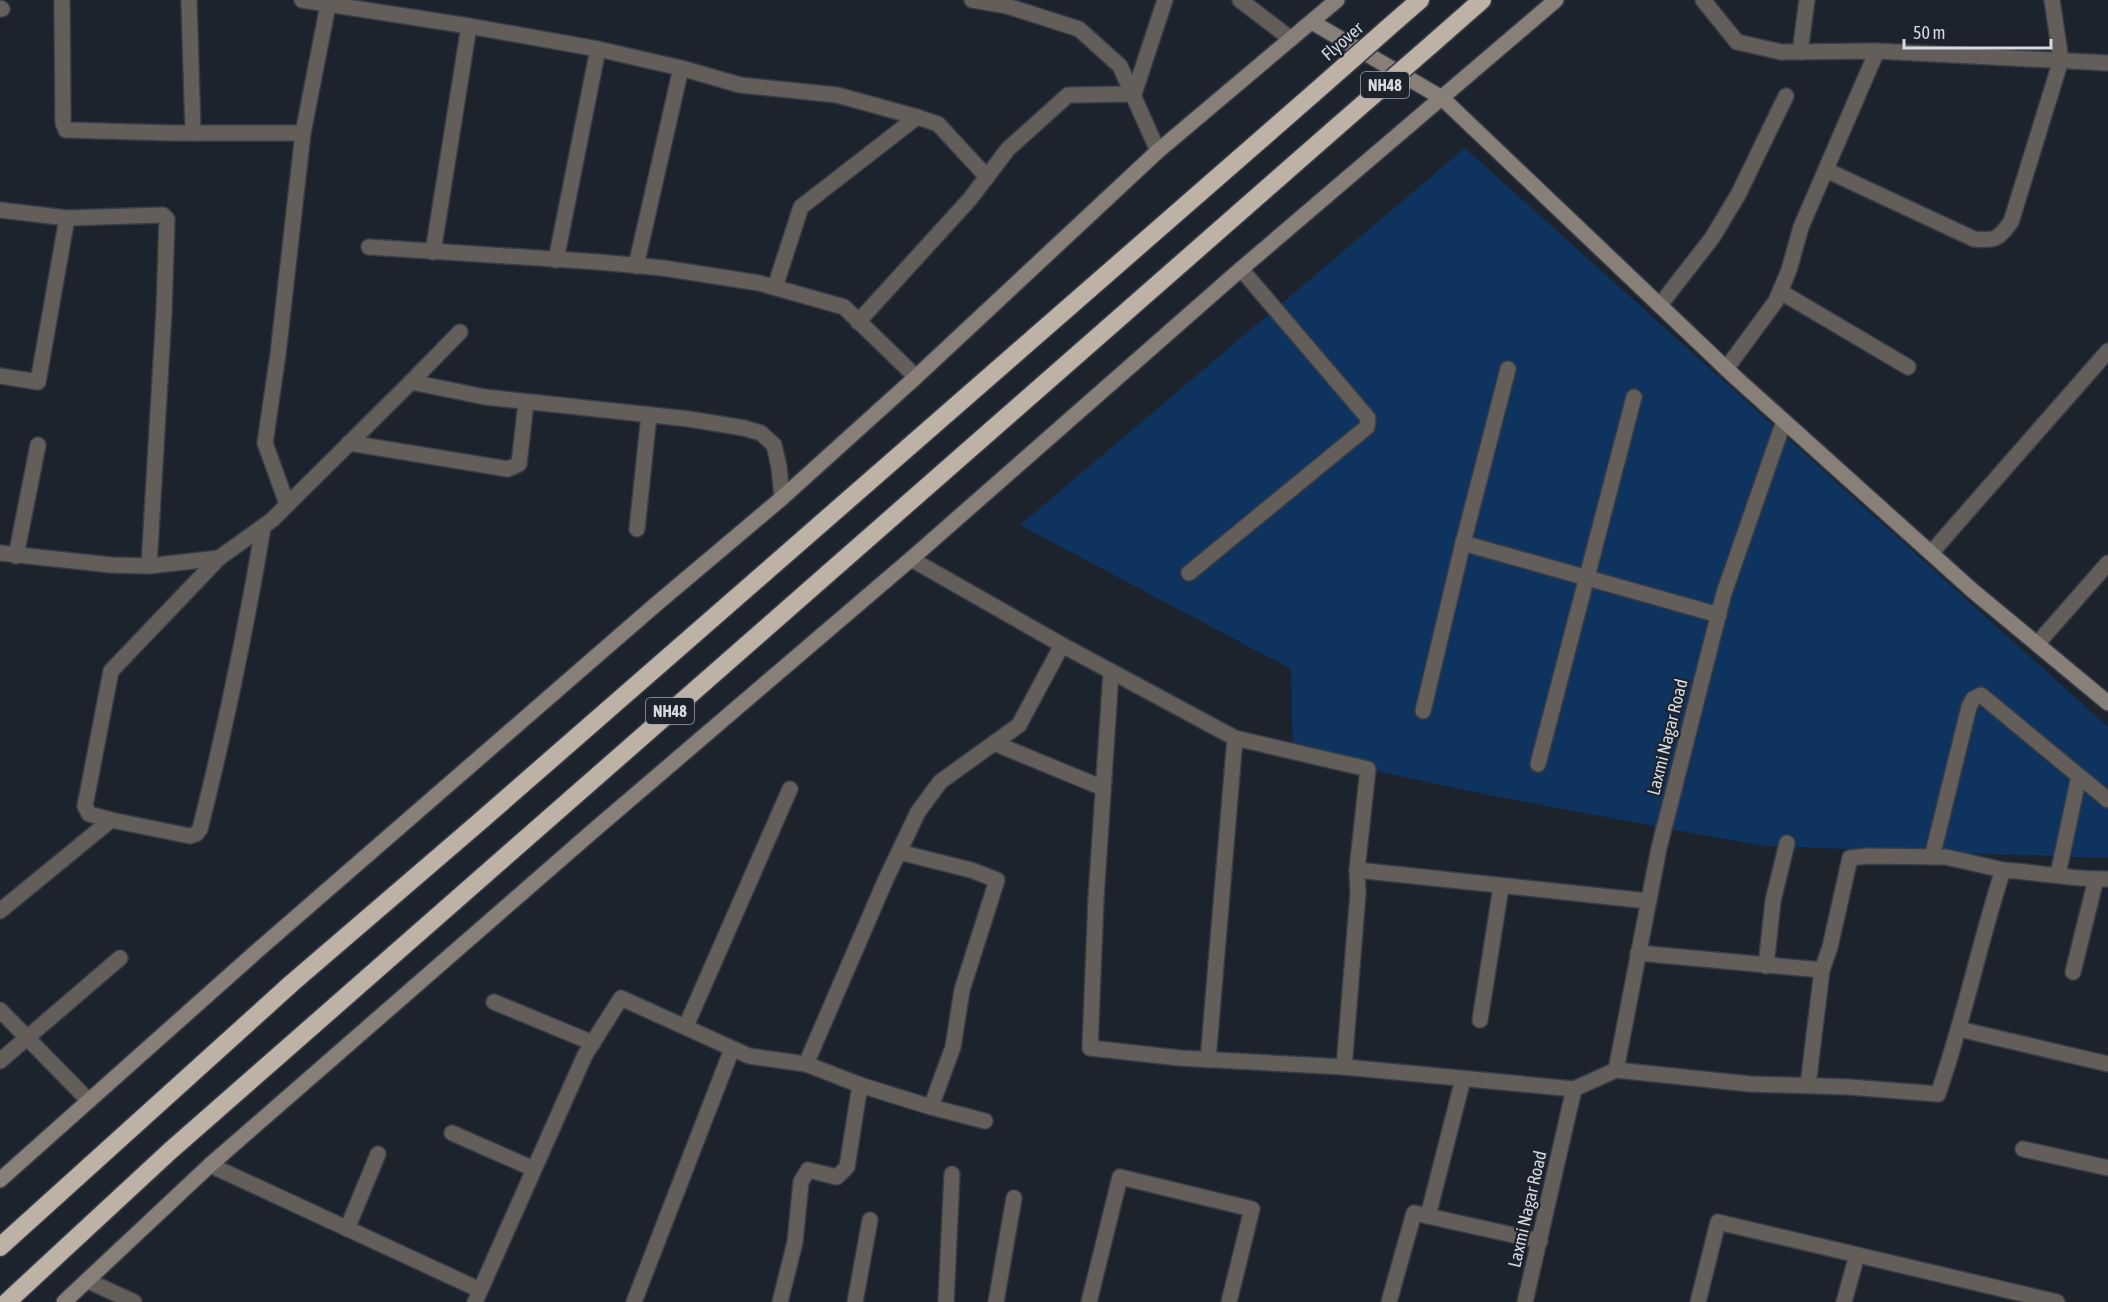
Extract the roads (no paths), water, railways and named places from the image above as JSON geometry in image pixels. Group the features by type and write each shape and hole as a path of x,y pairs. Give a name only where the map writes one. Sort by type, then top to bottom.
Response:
{"highway":[{"name":"Flyover","path":"0,1247 292,983 1420,0"},
{"name":"NH48","path":"7,1302 170,1151 1482,0"}],"street":[{"path":"62,0 63,123 66,130 303,133"},
{"path":"189,0 193,133"},
{"path":"302,0 329,2 598,49 681,68 740,85 837,95 938,124 987,177"},
{"path":"972,0 1008,3 1079,29 1120,66 1158,151"},
{"path":"1134,94 1165,0"},
{"path":"1240,0 1291,39"},
{"path":"0,1180 257,951 782,498 916,377 1158,151 1337,0"},
{"path":"64,1302 210,1165 911,559 1240,269 1556,0"},
{"path":"1703,0 1737,42 1781,52 1877,51 2108,63"},
{"path":"1800,52 1807,0"},
{"path":"1826,170 1974,239 1989,241 2000,237 2011,222 2061,60 2052,0"},
{"path":"287,504 264,443 278,354 303,133 329,2"},
{"path":"1312,22 1442,98 1726,369 1931,553 2108,703"},
{"path":"433,252 469,26"},
{"path":"556,260 598,49"},
{"path":"1726,369 1781,292 1801,227 1877,51"},
{"path":"636,266 681,68"},
{"path":"858,322 970,199 1008,149 1068,95 1134,94"},
{"path":"1660,305 1712,238 1738,195 1786,96"},
{"path":"775,287 801,207 916,117"},
{"path":"0,210 67,218 163,215 167,219 163,335 149,566"},
{"path":"0,376 38,382 67,218"},
{"path":"369,247 636,266 759,283 843,307 916,377"},
{"path":"1189,573 1367,427 1368,418 1240,269"},
{"path":"1781,292 1908,367"},
{"path":"263,528 246,626 200,829 196,834 190,836 89,814 86,806 111,671 219,558 263,528 460,332"},
{"path":"1931,553 2108,351"},
{"path":"1423,711 1462,543 1508,369"},
{"path":"411,382 485,397 744,428 761,433 774,445 782,498"},
{"path":"1538,764 1634,397"},
{"path":"349,444 508,469 519,464 526,402"},
{"path":"637,529 649,416"},
{"name":"Laxmi Nagar Road","path":"1616,1070 1659,848 1724,593 1784,421"},
{"path":"16,556 38,445"},
{"path":"1462,543 1719,615"},
{"path":"0,553 111,565 149,566 219,558"},
{"path":"911,559 1062,645 1235,738 1368,769 1357,870 1358,893 1344,1066"},
{"path":"2037,644 2108,563"},
{"path":"806,1064 918,812 940,782 1019,724 1062,645"},
{"path":"1111,672 1096,898 1090,1048 1208,1060 1344,1066 1574,1089 1616,1070 1750,1084 1808,1085 1938,1094 1959,1029 1987,920 2003,870"},
{"path":"1932,856 1969,707 1973,699 1981,695 2108,800"},
{"path":"1208,1060 1235,738"},
{"path":"994,743 1103,788"},
{"path":"2058,874 2079,776"},
{"path":"686,1026 790,789"},
{"path":"0,911 111,820"},
{"path":"1766,966 1773,901 1787,843"},
{"path":"899,852 971,870 997,880 962,990 953,1047 932,1107"},
{"path":"1808,1085 1822,970 1830,947 1850,858 1946,856 2003,870 2102,879 2073,972"},
{"path":"1357,870 1648,901"},
{"path":"1480,1020 1501,886"},
{"path":"1638,953 1822,970"},
{"path":"0,1061 120,958"},
{"path":"210,1165 347,1228 477,1296 585,1055 621,998 749,1056 806,1064 860,1085 985,1121"},
{"path":"494,1002 593,1043"},
{"path":"0,1010 89,1101"},
{"path":"1959,1029 2108,1064"},
{"path":"634,1302 732,1049"},
{"path":"1428,1216 1463,1078"},
{"path":"780,1302 795,1242 801,1182 808,1170 837,1177 847,1167 860,1085"},
{"name":"Laxmi Nagar Road","path":"1526,1302 1574,1089"},
{"path":"452,1133 534,1168"},
{"path":"2024,1149 2108,1168"},
{"path":"347,1228 378,1154"},
{"path":"946,1302 952,1174"},
{"path":"1089,1302 1120,1177 1252,1209 1229,1302"},
{"path":"996,1302 1014,1198"},
{"path":"1389,1302 1414,1213 1540,1241"},
{"path":"855,1302 870,1220"},
{"path":"1698,1302 1718,1222 2057,1302"},
{"path":"1844,1302 1857,1255"},
{"path":"88,1281 134,1302"}]}
